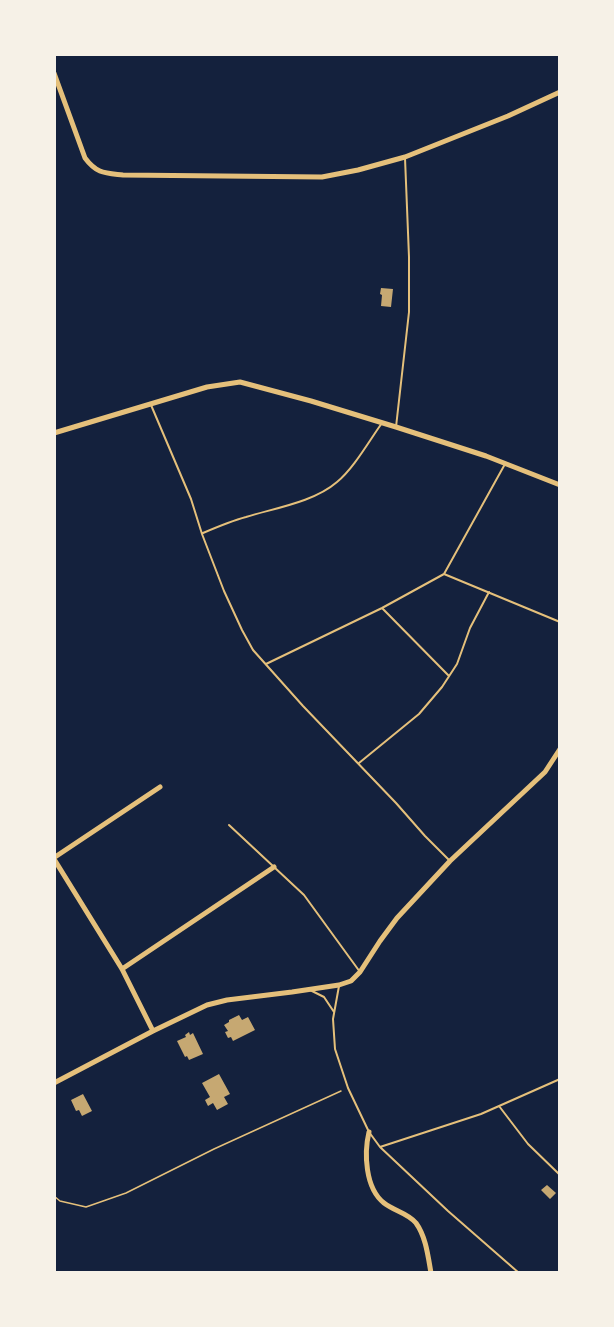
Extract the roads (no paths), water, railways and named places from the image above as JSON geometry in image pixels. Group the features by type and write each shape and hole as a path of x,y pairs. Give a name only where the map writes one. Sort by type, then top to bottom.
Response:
{"street":[{"path":"54,73 85,158 92,167 103,173 123,175 322,177 405,158 560,93"},
{"path":"54,433 207,387 240,382 396,427 486,456 560,485"},
{"path":"54,1083 207,1005 227,1000 339,985 351,981 360,972 397,918 450,861 545,772 559,753"},
{"path":"153,1031 122,969 56,863 55,856 160,787"},
{"path":"122,969 274,867"},
{"path":"369,1132 366,1158 373,1187 383,1202 409,1216 415,1222 424,1242 430,1273"}],"lane":[{"path":"396,427 409,312 405,158"},
{"path":"151,405 187,489 224,591 253,650 450,861"},
{"path":"202,534 225,524 311,497 328,489 348,470 382,423"},
{"path":"266,664 382,608 444,574 505,464"},
{"path":"444,574 560,622"},
{"path":"358,764 419,714 442,687 456,664 470,628 489,592"},
{"path":"382,608 449,676"},
{"path":"229,825 304,896 360,972"},
{"path":"339,985 333,1026 335,1049 348,1088 369,1132 380,1147 448,1211 519,1273"},
{"path":"309,990 324,997 334,1012"},
{"path":"380,1147 481,1114 560,1079"},
{"path":"499,1106 528,1144 560,1175"}]}
